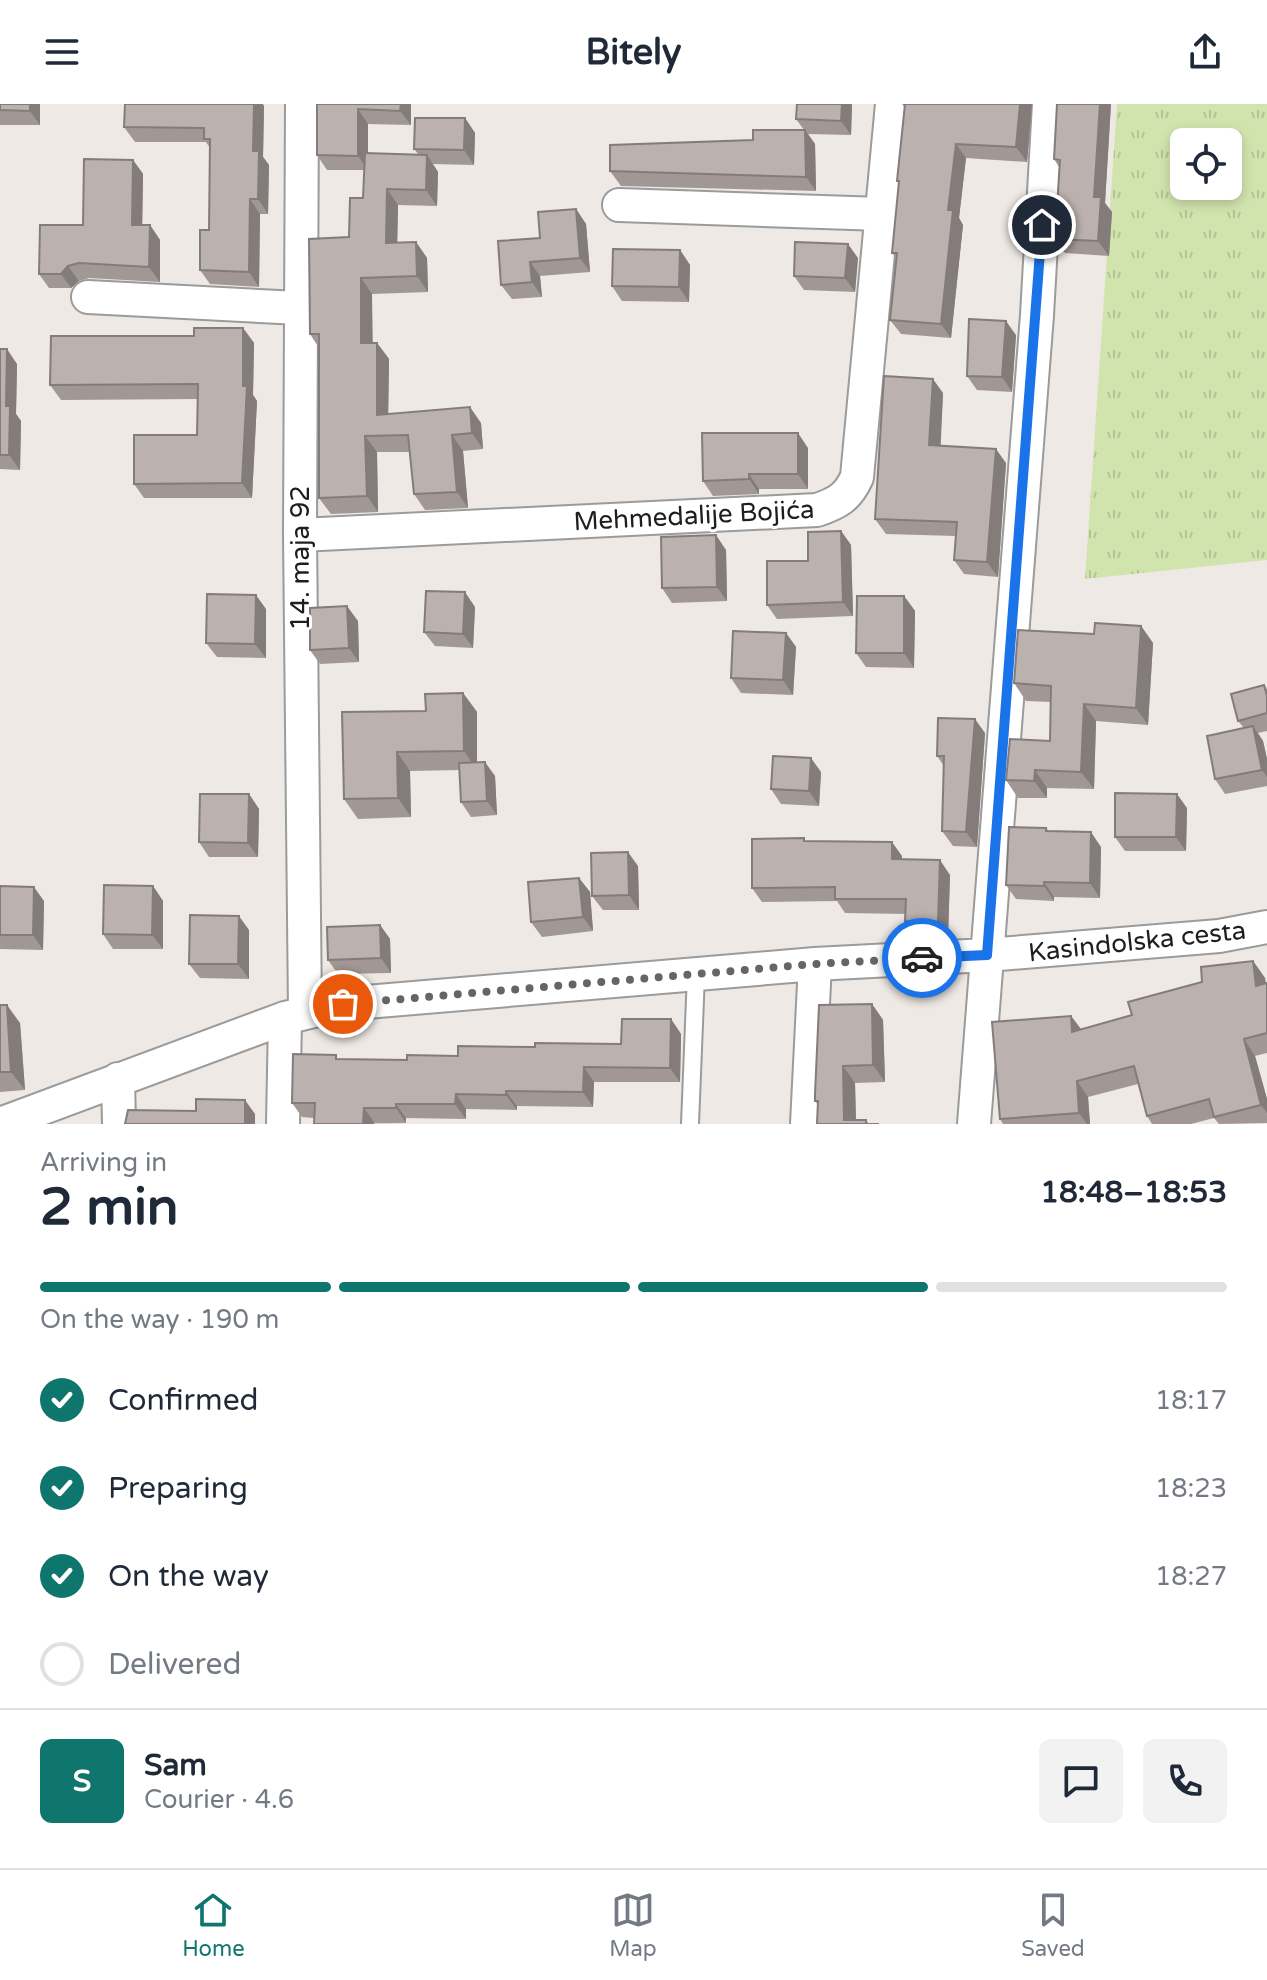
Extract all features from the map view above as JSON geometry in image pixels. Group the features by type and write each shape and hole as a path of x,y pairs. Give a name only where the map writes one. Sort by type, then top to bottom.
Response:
{"street":[{"name":"14. maja 92","path":"295,1014 302,104"},
{"name":"Mehmedalije Bojića","path":"300,535 817,510 839,503 851,491 857,477 892,104"},
{"path":"974,1124 1037,315 1049,104"},
{"path":"619,205 882,214"},
{"path":"88,297 299,308"},
{"name":"Kasindolska cesta","path":"0,1124 295,1014 343,1004 815,964 987,955 1219,936 1267,927"},
{"path":"807,1124 815,964"},
{"path":"283,1124 295,1014"},
{"path":"118,1079 119,1124"}],"lane":[{"path":"690,1124 696,974"}],"green space":[{"path":"1117,104 1267,104 1267,560 1085,579"}],"building":[{"path":"0,104 30,104 30,111 0,110"},
{"path":"125,104 254,104 253,151 259,151 258,199 250,199 249,272 200,270 200,230 209,230 210,139 204,139 204,128 124,127"},
{"path":"317,104 401,104 400,111 358,109 358,156 317,155"},
{"path":"797,104 842,104 841,121 796,119"},
{"path":"905,104 1020,104 1016,147 956,144 948,210 953,210 941,324 890,320 897,253 892,253 897,181"},
{"path":"1057,104 1100,104 1094,197 1101,197 1098,241 1055,239 1060,160 1054,159"},
{"path":"415,118 465,118 464,150 414,149"},
{"path":"753,130 805,130 806,177 610,171 610,145 753,140"},
{"path":"365,153 427,155 426,190 387,189 386,243 416,242 417,276 361,278 361,343 377,343 377,415 470,407 472,433 452,435 457,492 414,494 408,435 365,436 367,496 319,498 319,334 310,334 309,239 349,237 350,198 363,198"},
{"path":"84,159 133,160 132,225 150,225 149,267 79,263 68,266 61,274 39,274 40,225 83,225"},
{"path":"576,209 580,258 530,262 532,282 501,285 498,241 540,238 538,212"},
{"path":"795,242 848,244 845,278 794,276"},
{"path":"613,249 680,250 679,287 612,286"},
{"path":"969,319 1006,321 1002,377 967,376"},
{"path":"194,328 243,328 243,386 247,386 242,483 134,484 134,435 197,435 198,384 50,385 51,336 194,336"},
{"path":"0,349 7,349 9,455 0,455"},
{"path":"884,376 933,379 929,445 996,449 987,562 954,560 957,522 875,519"},
{"path":"702,433 798,433 798,474 749,474 749,479 703,481"},
{"path":"841,531 843,602 767,605 767,561 808,561 808,532"},
{"path":"716,535 717,587 662,588 661,537"},
{"path":"426,591 465,592 463,634 424,632"},
{"path":"207,594 256,595 255,644 206,643"},
{"path":"857,596 904,596 904,653 856,653"},
{"path":"347,606 349,648 310,650 310,608"},
{"path":"1095,623 1141,626 1136,708 1084,704 1081,772 1035,770 1034,781 1006,780 1010,739 1050,741 1051,686 1014,683 1018,630 1094,634"},
{"path":"733,631 786,633 783,680 731,678"},
{"path":"1264,685 1267,713 1238,721 1231,694"},
{"path":"463,693 464,751 397,752 398,798 344,799 342,712 426,711 425,694"},
{"path":"938,718 975,719 966,832 942,831 944,756 937,756"},
{"path":"1253,726 1262,770 1215,779 1207,736"},
{"path":"773,756 811,758 809,791 771,789"},
{"path":"485,762 487,801 461,802 459,763"},
{"path":"1115,793 1177,794 1176,837 1115,837"},
{"path":"200,794 249,794 248,843 199,842"},
{"path":"1009,827 1091,832 1090,883 1006,885"},
{"path":"804,838 804,841 892,842 892,859 940,860 938,922 905,921 906,899 835,899 835,887 752,888 752,839"},
{"path":"628,852 629,895 592,896 591,853"},
{"path":"579,878 583,917 531,922 528,882"},
{"path":"104,885 153,886 152,935 103,934"},
{"path":"0,886 34,887 33,935 0,935"},
{"path":"190,915 239,916 238,964 189,964"},
{"path":"380,925 381,958 328,960 327,927"},
{"path":"1253,961 1256,986 1267,983 1267,1033 1244,1039 1261,1105 1214,1117 1209,1099 1147,1116 1134,1066 1077,1081 1079,1113 1000,1119 992,1022 1071,1016 1072,1032 1132,1015 1128,1002 1202,982 1201,967"},
{"path":"872,1004 873,1065 843,1066 844,1120 866,1120 866,1124 817,1124 818,1101 815,1101 815,1094 819,1005"},
{"path":"0,1005 7,1005 11,1072 0,1072"},
{"path":"622,1019 671,1019 670,1068 584,1067 583,1092 456,1094 455,1104 396,1104 396,1108 364,1108 363,1124 314,1124 315,1103 292,1103 293,1054 336,1055 336,1059 407,1060 407,1055 458,1056 458,1046 621,1044"},
{"path":"196,1099 245,1100 245,1124 125,1124 128,1110 196,1111"}],"way so far":[{"path":"343,1004 815,964 922,958"}],"route":[{"path":"922,958 987,955 1042,225"}]}
